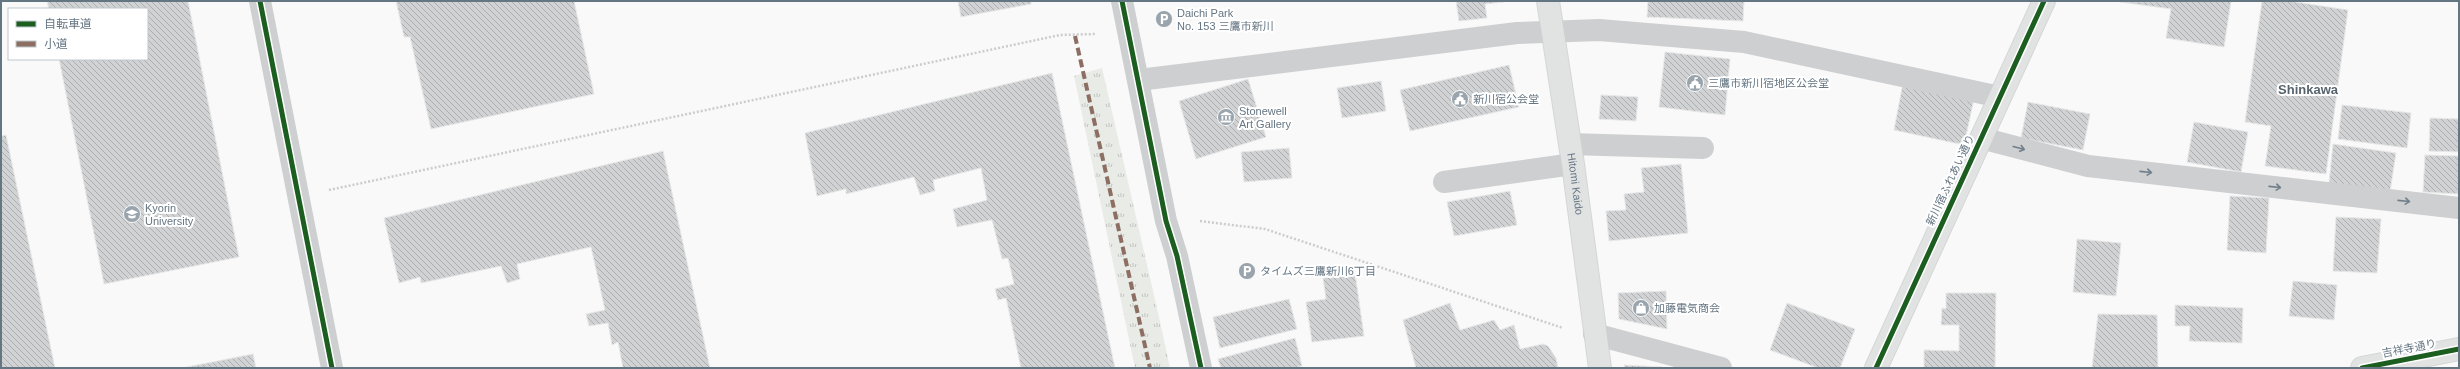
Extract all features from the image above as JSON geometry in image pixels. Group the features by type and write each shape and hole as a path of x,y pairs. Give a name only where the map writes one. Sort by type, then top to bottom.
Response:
{"main road":[{"name":"Hitomi Kaido","path":"1548,1 1571,154 1594,334 1600,368"},
{"name":"新川宿ふれあい通り","path":"1876,368 2044,1"},
{"name":"吉祥寺通り","path":"2362,368 2459,349"}],"street":[{"path":"260,1 332,368"},
{"path":"1122,1 1166,221 1177,256 1201,368"},
{"path":"1138,80 1494,36 1599,30 1744,42 2000,97"},
{"path":"1981,138 2088,166 2459,208"},
{"path":"1444,182 1571,154 1703,148"},
{"path":"1594,334 1721,368"}],"path":[{"path":"299,197 1060,35 1083,36 1128,30"},
{"path":"1166,221 1199,221 1265,229 1569,330 1594,334"}],"green space":[{"path":"1102,68 1170,368 1135,368 1074,76"}],"building":[{"path":"47,1 188,1 239,257 104,284 59,60 148,60 148,8 49,8"},
{"path":"396,1 574,1 594,94 431,129 410,37 404,37"},
{"path":"958,1 1031,1 1031,4 961,17"},
{"path":"1456,1 1504,2 1485,4 1487,18 1459,21"},
{"path":"1648,1 1744,1 1743,21 1647,17"},
{"path":"2231,1 2224,47 2166,38 2171,9 2120,2"},
{"path":"2262,1 2289,1 2348,10 2326,174 2265,166 2271,126 2245,122"},
{"name":"三鷹市新川宿地区公会堂","path":"1665,52 1730,59 1725,115 1659,107"},
{"name":"新川宿公会堂","path":"1509,65 1519,107 1410,131 1400,90"},
{"path":"1052,73 1115,368 1021,368 1006,298 998,300 995,289 1014,284 1008,258 1002,259 992,220 957,227 953,209 987,200 981,168 933,180 935,191 920,195 914,177 846,194 846,189 817,196 805,133"},
{"path":"1248,79 1266,137 1196,159 1179,101"},
{"path":"1381,81 1386,111 1342,118 1337,88"},
{"path":"1903,83 1974,99 1964,145 1894,130"},
{"path":"1601,95 1638,97 1636,121 1599,119"},
{"path":"2028,102 2090,114 2083,150 2021,138"},
{"path":"2342,105 2411,113 2407,148 2338,139"},
{"path":"2430,118 2459,119 2459,152 2429,151"},
{"path":"2194,122 2248,132 2241,172 2187,162"},
{"path":"6,135 55,368 1,368 1,136"},
{"path":"2333,144 2396,153 2390,192 2329,183"},
{"path":"1289,148 1292,178 1244,182 1241,152"},
{"path":"663,151 710,368 623,368 618,342 612,345 608,323 589,326 586,314 605,310 591,247 517,264 520,279 507,283 501,266 421,283 420,277 399,283 384,218"},
{"path":"2425,155 2459,156 2459,194 2423,192"},
{"path":"1681,164 1688,233 1609,241 1606,211 1626,210 1624,194 1644,192 1641,168"},
{"path":"1510,191 1517,225 1454,236 1447,202"},
{"path":"2230,196 2269,198 2266,253 2227,250"},
{"path":"2336,217 2381,219 2377,273 2333,271"},
{"path":"2077,239 2121,243 2116,296 2073,292"},
{"path":"1355,273 1364,336 1312,342 1306,302 1326,299 1323,278"},
{"path":"2293,281 2337,285 2334,320 2289,316"},
{"path":"1666,291 1667,329 1619,319 1618,293"},
{"path":"1946,293 1996,293 1995,368 1924,368 1924,350 1959,351 1959,325 1941,325 1942,308 1946,309"},
{"path":"1289,299 1297,329 1220,348 1213,317"},
{"path":"1450,303 1460,330 1494,320 1500,330 1514,325 1520,349 1543,344 1548,346 1556,358 1558,368 1416,368 1403,320"},
{"path":"1787,303 1855,329 1840,368 1818,368 1770,350"},
{"path":"2175,305 2243,308 2242,343 2189,341 2190,326 2175,326"},
{"path":"2098,314 2157,315 2158,368 2092,368"},
{"path":"1295,338 1302,366 1294,368 1221,368 1218,359"},
{"path":"253,354 256,368 182,368"},
{"path":"1624,365 1662,367 1662,368 1625,368"}],"marked path":[{"path":"1075,36 1150,368"}],"cycle path":[{"path":"260,1 332,368"},
{"path":"1122,1 1166,221 1177,256 1201,368"},
{"path":"1876,368 2044,1"},
{"path":"2362,368 2459,349"}],"place":[{"name":"Daichi Park No. 153 三鷹市新川","path":"1164,19"},
{"name":"三鷹市新川宿地区公会堂","path":"1695,83"},
{"name":"新川宿公会堂","path":"1460,99"},
{"name":"Stonewell Art Gallery","path":"1226,117"},
{"name":"Kyorin University","path":"132,214"},
{"name":"タイムズ三鷹新川6丁目","path":"1247,271"},
{"name":"加藤電気商会","path":"1641,308"}],"district":[{"name":"Shinkawa","path":"2308,89"}]}
